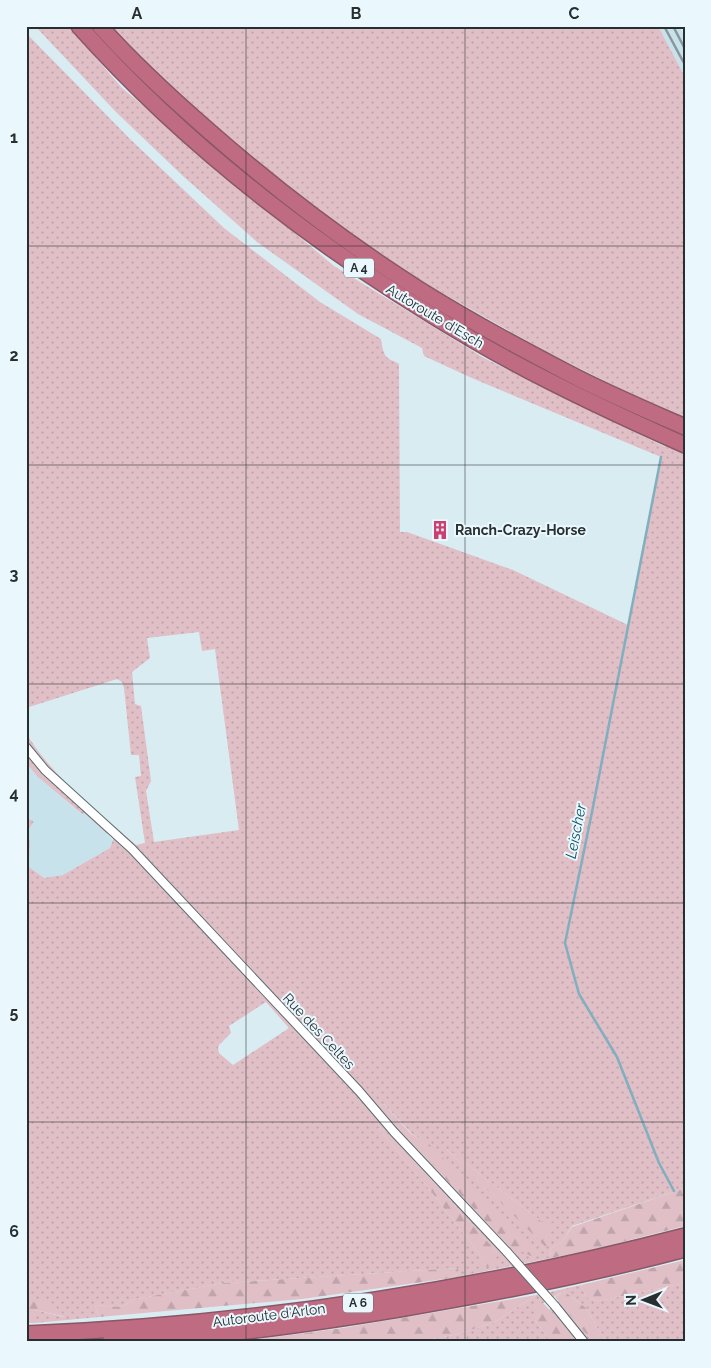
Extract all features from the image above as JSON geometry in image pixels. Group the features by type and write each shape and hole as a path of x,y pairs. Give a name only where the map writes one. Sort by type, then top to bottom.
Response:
{"highway":[{"name":"Autoroute d'Esch","path":"79,26 186,133 292,220 356,266 406,300 475,341 558,386 685,445"},
{"name":"Autoroute d'Esch","path":"100,26 161,89 236,155 304,209 373,258 421,290 570,374 685,427"},
{"name":"Autoroute d'Arlon","path":"26,1334 178,1325 337,1307 559,1266 685,1236"},
{"name":"Autoroute d'Arlon","path":"110,1342 238,1332 475,1297 562,1279 685,1249"}],"street":[{"name":"Rue des Celtes","path":"26,747 45,770 132,850 352,1084 394,1132 507,1252 584,1342"}],"shaded area":[{"path":"658,26 679,26 685,37 685,77"},
{"path":"26,763 38,777 81,814 83,812 113,840 110,848 63,875 44,878 29,867 30,841 27,832 34,821 26,818"}],"green space":[{"path":"35,26 68,26 122,88 334,266 484,358 661,445 685,453 685,1188 572,1226 562,1242 550,1249 551,1258 451,1278 459,1273 458,1268 223,1283 136,1299 121,1307 95,1305 99,1317 35,1323 35,1310 64,1317 50,1302 26,1297 26,818 34,821 27,832 30,841 29,867 44,878 63,875 110,848 116,836 108,828 107,834 84,813 82,814 38,777 26,763 26,733 49,765 77,793 136,845 145,843 135,777 141,776 139,755 131,755 122,682 117,679 26,708 26,33 130,139 224,228 320,302 381,339 386,357 399,364 400,532 407,532 513,570 628,625 661,457 474,379 424,356 422,348 358,314 257,242 183,176 116,112","holes":["199,632 202,651 215,649 239,830 154,842 146,791 151,781 141,706 135,704 132,672 150,658 147,638","266,1002 289,1028 233,1065 219,1053 218,1048 231,1033 229,1026","384,1104 412,1134 429,1145 507,1244 378,1107","378,1128 386,1130 497,1252 483,1259 430,1190","447,1149 541,1221 546,1246 447,1150"]},
{"path":"112,26 658,26 685,77 685,418 627,392 545,351 426,284 327,217 241,149 167,83"},
{"path":"384,1104 411,1134 429,1144 537,1252 531,1256 507,1244 378,1107"},
{"path":"378,1128 386,1130 497,1252 495,1266 481,1267 479,1263 483,1259 430,1190"},
{"path":"442,1145 541,1221 553,1223 546,1247"},
{"path":"685,1188 685,1226 551,1258 550,1249 562,1242 572,1227"},
{"path":"685,1260 685,1283 599,1301 586,1297 581,1285"},
{"path":"458,1268 459,1273 451,1278 302,1299 99,1317 95,1305 121,1307 136,1299 223,1283"},
{"path":"685,1283 685,1342 607,1342 586,1308 564,1291 535,1308 535,1320 551,1342 416,1342 459,1334 495,1322 536,1295 581,1285 586,1297 599,1301"},
{"path":"564,1291 586,1308 607,1342 593,1342 555,1297"},
{"path":"536,1295 495,1322 459,1334 416,1342 236,1342 343,1328"},
{"path":"26,1297 50,1301 66,1317 35,1310 35,1323 26,1323"},
{"path":"559,1301 593,1342 577,1342 567,1328 549,1310"},
{"path":"543,1303 567,1328 577,1342 551,1342 535,1320 535,1308"}],"waterway":[{"name":"Leischer","path":"661,457 565,943 579,994 617,1057 659,1163 674,1191"}],"railway":[{"path":"664,26 685,65"},
{"path":"673,26 685,49"}],"place":[{"name":"Ranch-Crazy-Horse","path":"440,530"}]}
